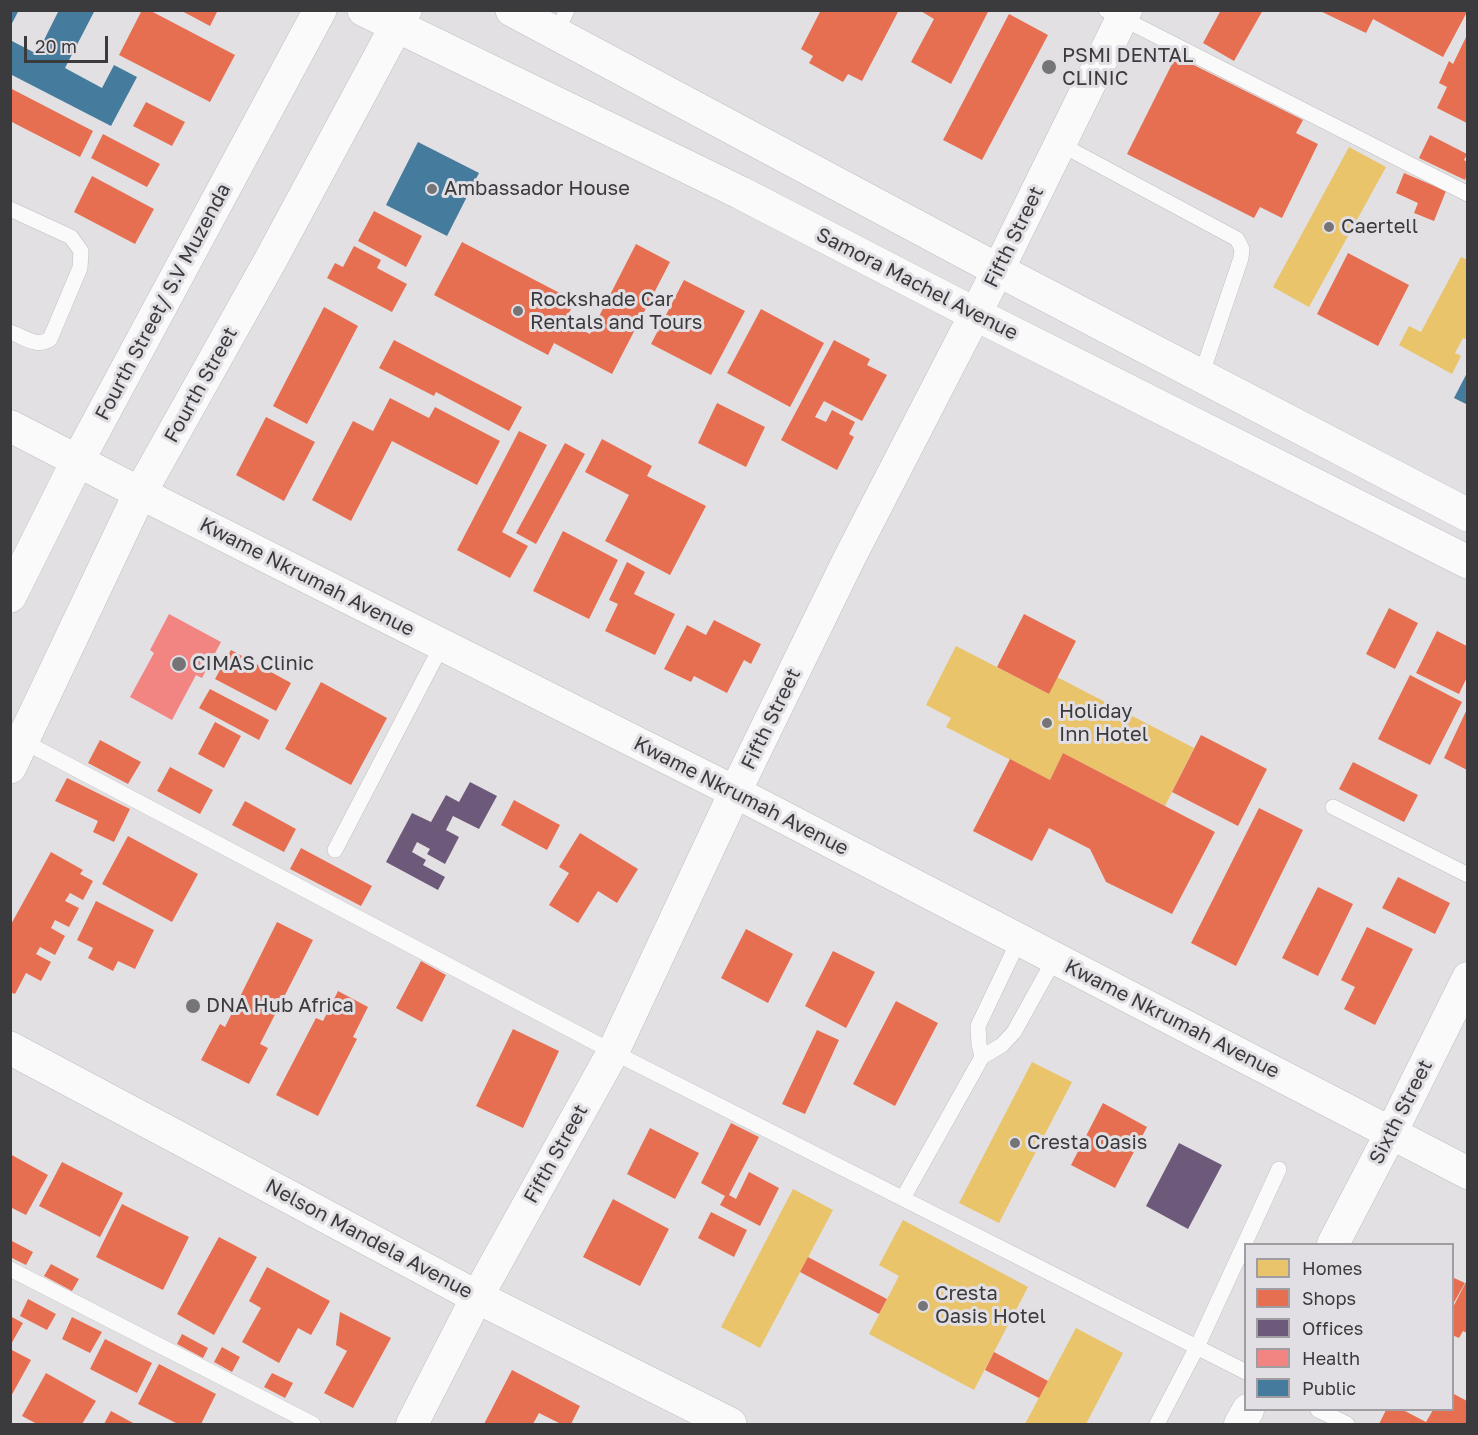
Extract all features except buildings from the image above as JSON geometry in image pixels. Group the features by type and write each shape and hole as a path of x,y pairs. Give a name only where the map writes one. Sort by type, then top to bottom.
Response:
{"main road":[{"name":"Fourth Street/ S.V Muzenda","path":"10,596 78,460 320,10"},
{"name":"Samora Machel Avenue","path":"364,10 401,19 975,314 1467,562"},
{"path":"512,10 561,22 998,270 1467,515"},
{"name":"Fourth Street","path":"15,748 140,493 270,261 401,19"},
{"name":"Nelson Mandela Avenue","path":"10,1048 477,1297 730,1425"}],"street":[{"name":"Fifth Street","path":"412,1425 477,1297 613,1052 735,792 850,557 998,270 1060,144 1118,13"},
{"name":"Kwame Nkrumah Avenue","path":"10,426 735,792 1467,1173"},
{"name":"Sixth Street","path":"1334,1243 1467,978"},
{"path":"1240,1425 1247,1411"}],"lane":[{"path":"1118,13 1467,194"},
{"path":"1060,144 1237,239 1242,249 1241,258 1201,376"},
{"path":"10,209 71,237 81,251 80,268 50,339 39,344 10,332"},
{"path":"335,850 442,645"},
{"path":"15,748 1244,1371"},
{"path":"1333,807 1467,874"},
{"path":"982,1057 978,1026 1019,940"},
{"path":"903,1198 982,1057 1002,1045 1014,1032 1055,958"},
{"path":"1245,1243 1279,1169"},
{"path":"1157,1425 1197,1347 1244,1245"},
{"path":"10,1269 313,1425"},
{"path":"1320,1411 1347,1425"}],"place":[{"name":"PSMI DENTAL CLINIC","path":"1049,67"},
{"name":"Ambassador House","path":"432,189"},
{"name":"Caertell","path":"1329,227"},
{"name":"Rockshade Car Rentals and Tours","path":"518,311"},
{"name":"CIMAS Clinic","path":"179,664"},
{"name":"Holiday Inn Hotel","path":"1047,723"},
{"name":"DNA Hub Africa","path":"193,1006"},
{"name":"Cresta Oasis","path":"1015,1143"},
{"name":"Cresta Oasis Hotel","path":"923,1306"}]}
